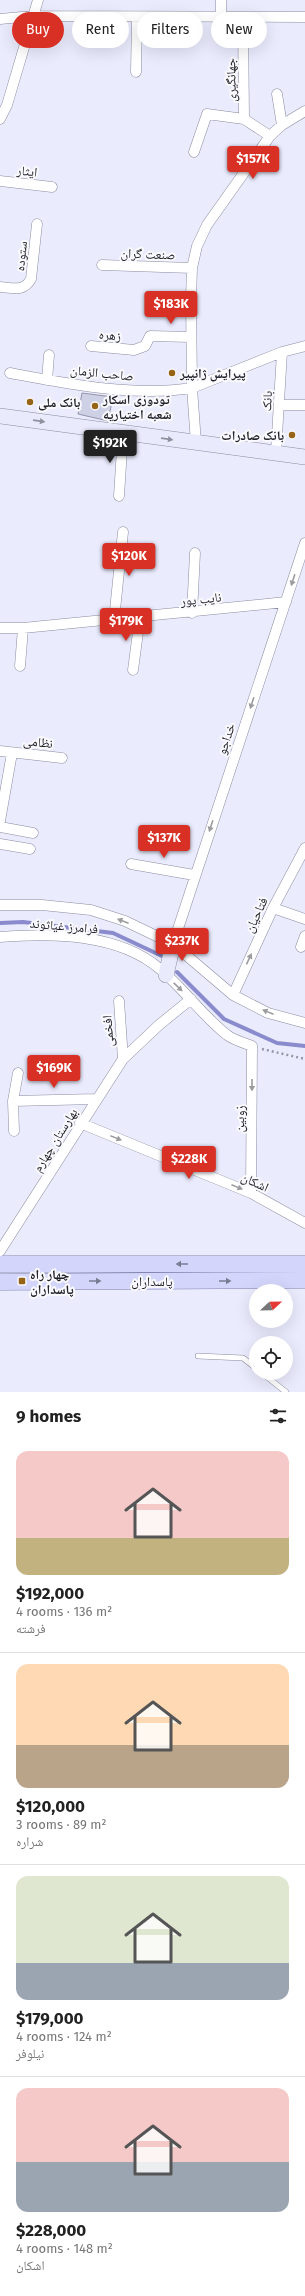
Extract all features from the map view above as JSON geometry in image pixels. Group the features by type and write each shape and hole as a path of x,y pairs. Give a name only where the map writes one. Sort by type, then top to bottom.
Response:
{"main road":[{"path":"0,416 305,457"},
{"path":"166,975 173,944"},
{"name":"پاسداران","path":"0,1264 305,1264"},
{"name":"پاسداران","path":"0,1282 305,1280"}],"street":[{"path":"34,12 38,0"},
{"path":"221,0 221,12"},
{"path":"64,16 137,17 136,72"},
{"path":"267,17 305,17"},
{"path":"0,19 12,18"},
{"path":"0,119 7,105 24,48"},
{"name":"جهانگیری","path":"243,48 244,119"},
{"path":"277,94 282,125"},
{"path":"196,443 192,388 192,268 197,246 207,225 270,136 282,125 305,111"},
{"path":"194,152 207,114 244,119 270,136"},
{"name":"ایثار","path":"0,181 52,186"},
{"name":"ستوده","path":"0,287 21,289 27,286 31,279 37,224"},
{"name":"صنعت گران","path":"102,265 192,268"},
{"name":"زهره","path":"91,346 134,350 145,346 150,336 192,337"},
{"name":"صاحب الزمان","path":"10,373 47,380 126,390 177,390 192,388 282,352 305,346"},
{"name":"بانک","path":"276,452 282,352"},
{"path":"47,380 49,354"},
{"path":"280,405 305,404"},
{"path":"119,496 124,433"},
{"path":"114,620 123,532"},
{"name":"خداجو","path":"173,944 194,875 305,542"},
{"path":"192,613 194,553"},
{"name":"نایب پور","path":"0,628 23,628 192,613 286,602"},
{"path":"133,670 140,617"},
{"path":"20,666 23,628"},
{"name":"نظامی","path":"0,751 62,758"},
{"path":"0,821 12,752"},
{"path":"0,827 33,833"},
{"path":"0,844 30,849"},
{"name":"فتاحیان","path":"233,995 273,908 305,848"},
{"path":"131,864 194,875"},
{"name":"فرامرز غیاثوند","path":"0,905 42,905 91,910 125,921 173,944 233,995 268,1013 305,1023"},
{"path":"273,908 305,919"},
{"name":"فرامرز غیاثوند","path":"0,937 29,935 92,940 132,950 160,969 228,1036 252,1046"},
{"path":"301,947 305,936"},
{"name":"بهارستان چهارم","path":"0,1251 80,1123 123,1059 159,1025 191,1000"},
{"name":"افخمی","path":"119,1001 123,1059"},
{"name":"زوبین","path":"251,1193 252,1046"},
{"path":"14,1131 13,1101 18,1073"},
{"path":"13,1101 96,1099"},
{"name":"اشکان","path":"80,1123 251,1193 305,1223"}],"lane":[{"path":"198,1356 243,1358 249,1363"},
{"path":"271,1380 286,1392"}],"path":[{"path":"252,1046 305,1059"}],"building":[{"name":"تودوزی اسکار شعبه اختیاریه","path":"82,393 113,397 108,421 78,414"}],"waterway":[{"path":"0,923 23,922 113,933 162,956"},
{"path":"177,972 224,1019 277,1043 305,1046"}],"place":[{"name":"پیرایش ژانپیر","path":"172,373"},
{"name":"بانک ملی","path":"30,402"},
{"name":"تودوزی اسکار شعبه اختیاریه","path":"95,406"},
{"name":"بانک صادرات","path":"292,435"},
{"name":"چهار راه پاسداران","path":"22,1281"}]}
